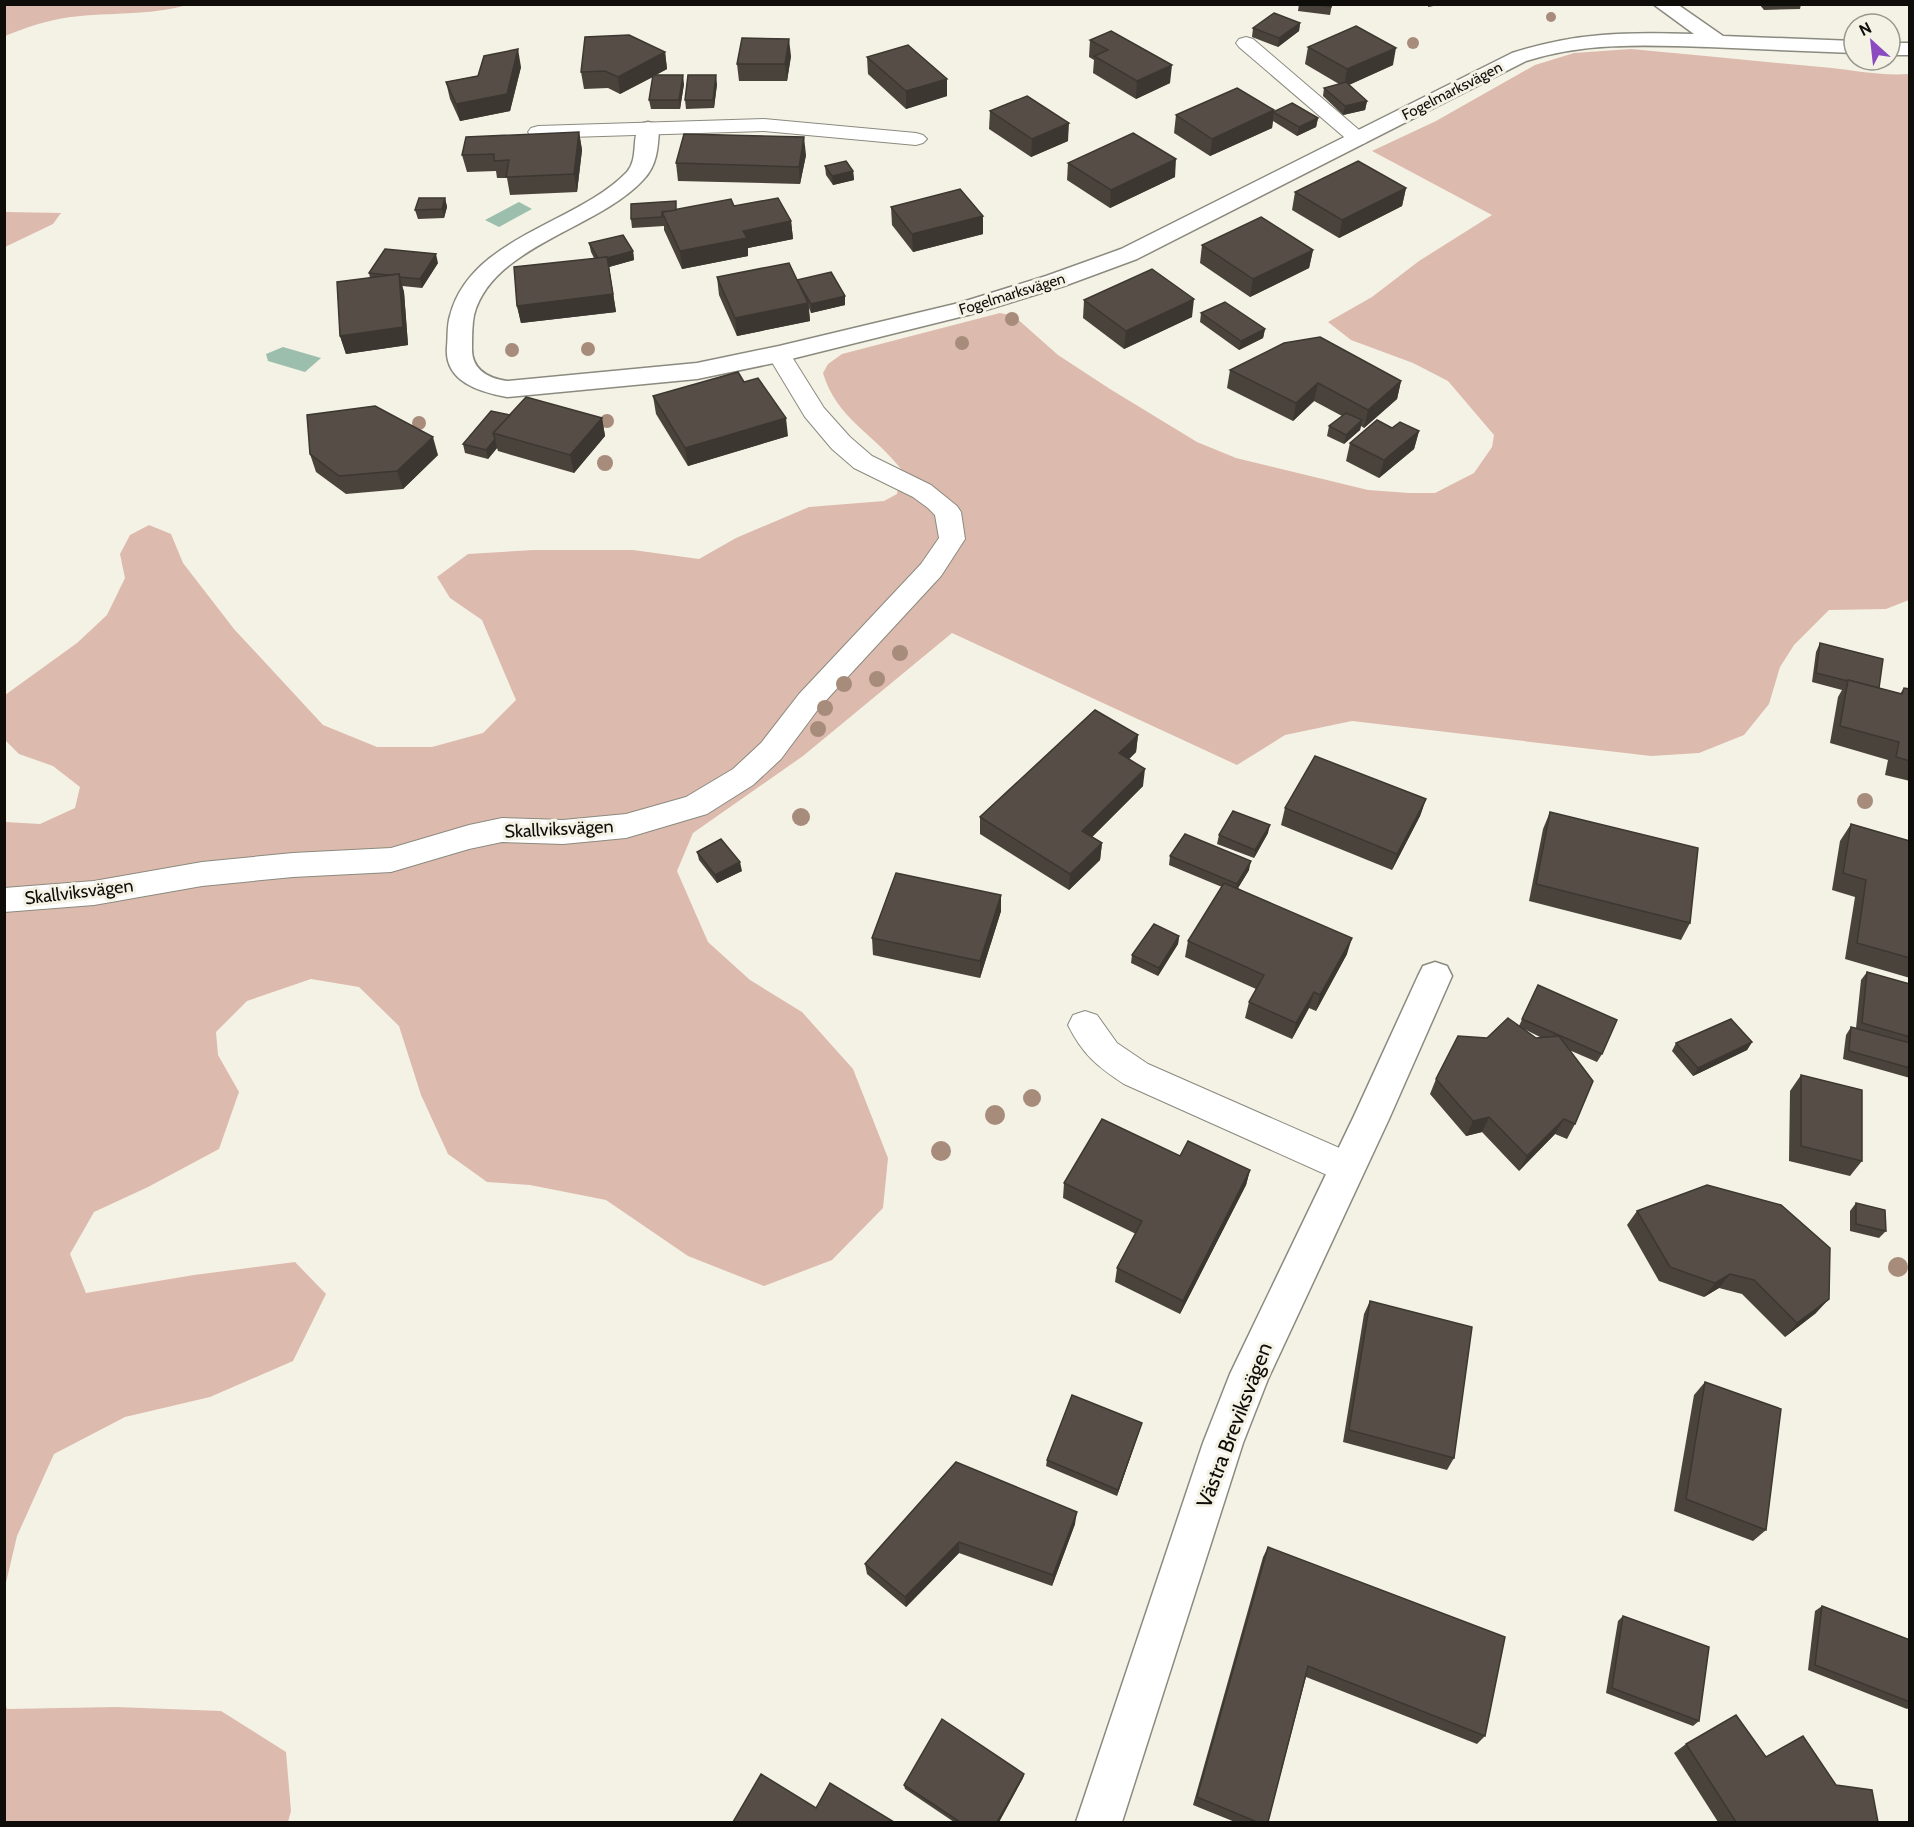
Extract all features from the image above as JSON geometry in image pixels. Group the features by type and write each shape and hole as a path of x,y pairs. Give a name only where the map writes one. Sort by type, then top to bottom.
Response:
{"street":[{"path":"1662,4 1718,41"},
{"name":"Fogelmarksvägen","path":"648,129 645,159 638,173 625,186 598,205 503,258 487,271 474,289 464,310 458,340 459,361 472,379 485,386 507,389 697,371 779,354 967,308 1093,268 1129,254 1519,57 1544,49 1587,40 1625,38 1842,46"},
{"name":"Västra Breviksvägen","path":"1099,1822 1223,1443 1250,1374 1348,1168 1435,976"}],"lane":[{"path":"1246,43 1358,139"},
{"path":"538,132 764,125 916,139"},
{"name":"Skallviksvägen","path":"4,900 94,893 214,873 293,865 390,860 469,837 502,831 563,832 626,826 696,806 735,783 771,750 809,701 931,570 952,539 948,512 922,491 863,462 841,443 814,412 779,354"},
{"path":"1085,1025 1105,1053 1136,1074 1348,1168"}],"shaded area":[{"path":"5,4 187,5 158,11 62,18 5,36"},
{"path":"1631,49 1832,68 1842,69 1842,72 1909,74 1909,600 1886,609 1829,610 1794,645 1780,667 1769,704 1744,735 1699,753 1651,756 1352,721 1285,735 1237,765 952,633 803,756 693,833 677,871 708,942 750,980 802,1012 853,1069 888,1158 883,1208 832,1260 764,1286 688,1256 606,1200 530,1185 487,1182 448,1154 421,1095 399,1026 359,987 311,979 247,1001 216,1032 218,1055 239,1092 219,1149 148,1187 94,1212 70,1254 86,1293 194,1275 295,1262 326,1294 293,1361 210,1397 125,1417 54,1454 17,1536 5,1587 5,822 40,824 75,808 80,787 53,766 19,754 5,740 5,695 77,643 107,615 125,578 120,554 130,535 149,525 171,534 183,563 234,629 323,725 377,747 432,747 483,733 516,700 482,620 450,598 437,577 468,554 533,550 633,550 699,559 736,538 809,507 884,501 897,494 901,469 837,402 823,373 828,364 842,354 1000,313 1014,316 1058,355 1197,442 1236,458 1368,490 1435,493 1474,473 1492,447 1494,435 1448,381 1413,363 1351,340 1328,322 1372,297 1419,261 1492,215 1372,151 1436,121 1535,65 1574,53"},
{"path":"519,202 532,209 499,227 485,220"},
{"path":"5,212 61,213 53,224 5,247"},
{"path":"283,347 321,358 305,372 268,361 266,354"},
{"path":"5,1703 7,1709 116,1707 221,1711 286,1752 291,1811 288,1822 5,1822"}],"building":[{"path":"1313,4 1332,4 1331,7"},
{"path":"1274,13 1300,23 1279,38 1253,28"},
{"path":"1356,26 1396,48 1347,69 1308,47"},
{"path":"1111,31 1172,65 1137,81 1094,56 1108,50 1090,40"},
{"path":"629,35 665,52 618,77 605,71 581,72 585,37"},
{"path":"742,38 789,39 785,64 737,64"},
{"path":"908,45 947,79 906,91 867,57"},
{"path":"518,49 507,94 456,104 446,82 478,76 484,56"},
{"path":"653,75 683,75 679,100 649,100"},
{"path":"688,75 716,75 713,100 685,100"},
{"path":"1346,82 1367,101 1345,106 1324,88"},
{"path":"1237,88 1274,110 1212,139 1176,115"},
{"path":"1027,96 1069,123 1032,139 990,111"},
{"path":"1292,103 1318,118 1299,127 1273,112"},
{"path":"579,132 574,174 506,177 509,160 494,161 494,154 462,155 466,137"},
{"path":"1133,133 1176,159 1111,190 1068,163"},
{"path":"684,134 804,137 799,167 676,163"},
{"path":"846,161 853,171 832,176 825,166"},
{"path":"1358,161 1406,188 1342,220 1295,192"},
{"path":"960,189 983,216 912,234 891,207"},
{"path":"419,198 445,198 442,209 415,210"},
{"path":"778,198 791,221 743,231 747,238 680,251 662,212 731,199 734,206"},
{"path":"676,201 676,210 662,212 662,217 631,219 631,204"},
{"path":"1261,217 1313,250 1253,279 1202,245"},
{"path":"623,235 633,251 598,258 589,243"},
{"path":"385,249 436,254 420,279 400,277 399,274 369,273"},
{"path":"607,257 613,294 517,306 514,267"},
{"path":"789,263 808,303 735,318 717,277"},
{"path":"1152,269 1194,299 1126,331 1084,300"},
{"path":"831,272 845,296 811,304 797,280"},
{"path":"399,274 403,327 340,336 337,282"},
{"path":"1225,302 1265,329 1241,341 1201,313"},
{"path":"1320,337 1401,381 1368,410 1318,383 1296,403 1230,370 1284,343"},
{"path":"738,372 744,382 758,378 786,418 685,448 653,396"},
{"path":"526,397 602,418 570,455 493,433"},
{"path":"375,406 433,437 397,471 339,476 310,454 307,415"},
{"path":"491,411 510,415 493,433 495,439 486,450 463,444"},
{"path":"1346,413 1362,420 1346,435 1329,426"},
{"path":"1377,420 1392,428 1400,422 1419,431 1384,460 1350,443"},
{"path":"1820,643 1883,659 1879,688 1816,673"},
{"path":"1848,680 1902,694 1904,688 1910,689 1910,761 1896,757 1899,742 1840,726"},
{"path":"1095,710 1138,735 1119,753 1145,769 1082,831 1102,843 1070,874 980,817"},
{"path":"1315,756 1426,799 1397,854 1285,808"},
{"path":"1233,811 1270,825 1255,850 1219,835"},
{"path":"1550,812 1698,848 1690,923 1536,884"},
{"path":"1851,824 1910,841 1910,958 1857,943 1866,880 1843,873"},
{"path":"1185,834 1251,861 1237,884 1170,856"},
{"path":"721,839 740,862 715,875 697,852"},
{"path":"896,873 1001,895 980,961 872,938"},
{"path":"1224,883 1352,938 1320,995 1314,992 1296,1023 1249,1002 1264,975 1188,941"},
{"path":"1154,924 1179,936 1159,968 1132,955"},
{"path":"1867,972 1910,984 1910,1037 1862,1023"},
{"path":"1538,985 1617,1020 1602,1054 1522,1019"},
{"path":"1508,1018 1536,1038 1559,1036 1593,1081 1575,1124 1564,1119 1527,1156 1489,1117 1473,1121 1436,1079 1458,1036 1487,1038"},
{"path":"1731,1019 1752,1042 1698,1068 1676,1043"},
{"path":"1851,1027 1910,1043 1910,1068 1849,1051"},
{"path":"1801,1075 1862,1090 1862,1161 1801,1146"},
{"path":"1102,1119 1180,1156 1188,1141 1250,1170 1183,1301 1117,1268 1142,1221 1064,1183"},
{"path":"1707,1185 1781,1205 1830,1248 1829,1299 1797,1323 1754,1280 1730,1274 1715,1283 1670,1267 1637,1211"},
{"path":"1856,1203 1885,1210 1886,1231 1856,1224"},
{"path":"1370,1301 1472,1327 1454,1458 1349,1430"},
{"path":"1705,1382 1781,1409 1766,1530 1686,1499"},
{"path":"1072,1395 1142,1423 1118,1490 1047,1460"},
{"path":"956,1462 1077,1512 1053,1575 959,1542 905,1597 865,1564"},
{"path":"1268,1547 1505,1637 1485,1736 1308,1666 1268,1822 1257,1822 1197,1797"},
{"path":"1822,1606 1910,1640 1910,1702 1815,1665"},
{"path":"1623,1616 1709,1647 1699,1721 1612,1688"},
{"path":"1736,1715 1766,1757 1803,1736 1836,1785 1872,1790 1878,1822 1736,1822 1686,1744"},
{"path":"942,1719 1024,1774 997,1822 960,1822 904,1785"},
{"path":"761,1774 816,1808 830,1783 894,1822 733,1822"}]}
